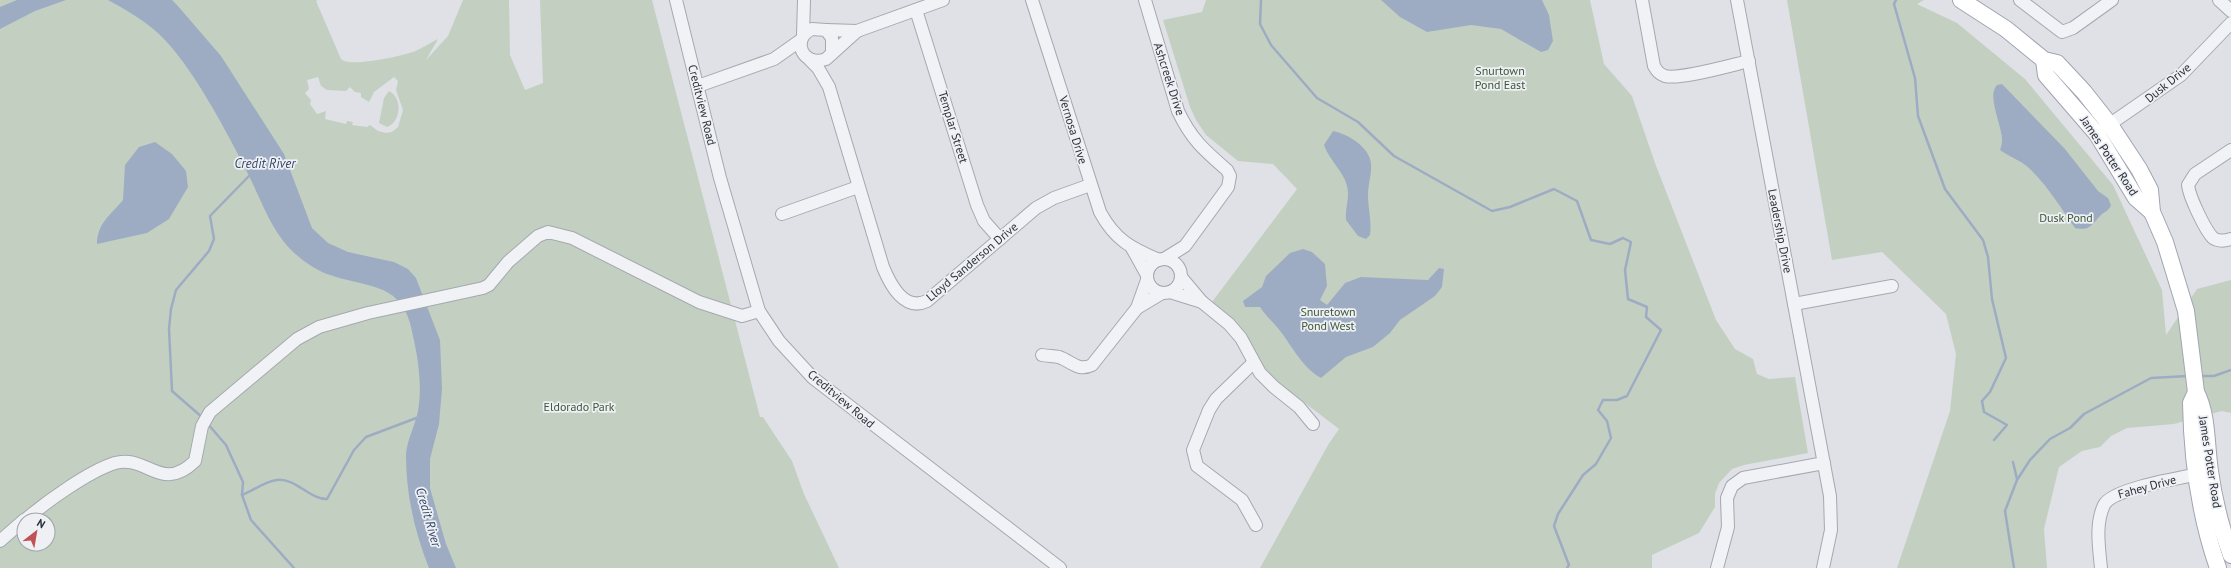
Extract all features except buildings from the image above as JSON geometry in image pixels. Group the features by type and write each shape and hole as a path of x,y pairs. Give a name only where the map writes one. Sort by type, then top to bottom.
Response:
{"main road":[{"name":"James Potter Road","path":"1961,0 2006,29 2044,60 2046,76 2104,129 2150,190 2152,212 2169,254 2186,311 2196,388 2191,403 2202,473 2202,512 2218,568"},
{"name":"James Potter Road","path":"2202,473 2216,506 2231,555"}],"street":[{"name":"Creditview Road","path":"676,0 720,178 759,311 779,342 813,378 1060,568"},
{"path":"804,0 811,13 832,38 831,54"},
{"path":"804,0 801,51 809,59"},
{"path":"698,86 774,59 812,29 857,31 943,0"},
{"name":"Vernosa Drive","path":"1032,0 1090,185 1106,223 1117,236 1132,248 1162,260"},
{"name":"Ashcreek Drive","path":"1146,0 1178,111 1194,141 1227,170 1230,176 1228,187 1185,246 1162,260"},
{"path":"1642,0 1654,66 1661,74 1671,77 1748,61"},
{"name":"Leadership Drive","path":"1737,0 1830,496 1830,539 1823,568"},
{"path":"2020,0 2057,29 2067,32 2112,0"},
{"path":"2219,0 2231,10"},
{"name":"Templar Street","path":"916,10 977,205 984,221 1000,239"},
{"name":"Dusk Drive","path":"2104,129 2181,75 2231,23"},
{"path":"774,59 809,59 820,61 831,54 857,31"},
{"name":"Lloyd Sanderson Drive","path":"829,87 831,54"},
{"name":"Lloyd Sanderson Drive","path":"809,59 819,69 829,87 887,277 895,290 908,302 922,304 927,301 1040,205 1090,185"},
{"path":"2231,150 2195,174 2188,185 2189,192 2210,233 2218,240 2225,241 2231,239"},
{"path":"782,214 858,186"},
{"path":"35,512 78,482 116,463 128,462 164,475 180,472 195,461 202,426 210,412 298,339 319,327 368,313 405,307 432,299 483,288 489,285 508,262 538,236 548,232 572,238 699,302 742,316 759,311"},
{"name":"Ashcreek Drive","path":"1181,274 1185,246"},
{"name":"Vernosa Drive","path":"1132,248 1147,277"},
{"path":"1042,355 1059,357 1076,367 1092,365 1137,308 1151,265 1162,260 1174,263 1202,302 1236,331 1253,363 1274,387 1299,407 1313,424"},
{"path":"1137,308 1178,286 1181,274"},
{"path":"1147,277 1152,289 1202,302"},
{"path":"1794,304 1892,286"},
{"path":"1253,363 1216,399 1209,410 1193,450 1197,466 1242,500 1256,525"},
{"path":"1716,568 1728,528 1727,498 1732,486 1743,478 1824,463"},
{"name":"Fahey Drive","path":"2101,568 2099,530 2104,505 2108,499 2141,487 2202,473"},
{"path":"0,541 16,527"}],"green space":[{"name":"Eldorado Park","path":"0,0 318,0 316,1 341,59 346,61 364,62 407,54 416,51 438,39 426,60 448,36 463,0 509,0 510,55 525,90 543,83 540,0 652,0 760,417 763,417 792,461 804,494 839,568 0,568","holes":["318,77 321,86 327,90 346,91 350,87 355,92 361,93 361,97 369,102 374,92 394,77 398,81 396,90 403,110 398,127 392,132 386,133 378,131 370,125 367,127 352,125 353,122 347,121 346,124 325,119 326,111 317,114 310,104 311,100 305,93 309,89 307,80"]},
{"path":"1206,0 1590,0 1604,64 1632,96 1655,163 1716,320 1735,349 1753,359 1757,374 1769,379 1795,377 1808,453 1744,465 1732,469 1719,483 1715,494 1715,507 1699,533 1652,555 1652,568 1260,568 1328,445 1339,429 1275,380 1263,366 1243,330 1212,302 1297,189 1273,164 1238,161 1206,135 1196,120 1190,107 1163,20 1202,12"},
{"name":"Dusk Pond","path":"1787,0 1924,0 1917,4 1957,23 2025,79 2113,185 2162,290 2166,335 2197,289 2231,280 2231,413 2222,411 2174,424 2127,428 2111,436 2100,447 2082,451 2059,467 2044,529 2047,568 1897,568 1950,411 1956,354 1946,314 1882,252 1832,260"},
{"path":"389,91 394,94 397,99 398,110 395,120 387,127 379,123 384,98"}],"water":[{"path":"17,0 66,0 35,11 0,29 0,7"},
{"name":"Credit River","path":"108,0 172,0 221,56 284,154 312,228 328,243 348,252 394,262 408,269 416,278 440,340 442,389 439,424 430,459 430,488 446,544 456,568 429,568 412,514 406,471 406,451 418,411 420,378 413,334 405,310 398,300 389,293 378,288 342,279 322,272 314,268 290,249 275,230 220,121 184,63 159,34 147,24"},
{"path":"1381,0 1542,0 1549,15 1553,41 1548,50 1541,52 1501,29 1471,25 1427,32 1400,17"},
{"path":"2002,84 2065,149 2098,191 2108,198 2111,205 2110,207 2089,227 2084,229 2075,228 2054,197 2036,175 2026,165 2000,150 2002,135 1993,96 1997,85"},
{"path":"1333,131 1345,135 1357,142 1367,152 1370,158 1371,168 1368,195 1370,235 1366,239 1358,236 1346,220 1348,194 1347,186 1343,176 1329,156 1324,145"},
{"path":"155,142 172,154 186,171 188,187 169,219 147,233 97,244 99,230 123,200 125,165 139,147"},
{"path":"1303,249 1312,252 1325,264 1327,286 1320,300 1327,305 1345,283 1361,277 1428,280 1439,268 1444,269 1442,287 1435,296 1400,320 1390,333 1373,347 1346,357 1321,378 1301,361 1276,326 1260,307 1245,307 1243,301 1262,287 1266,276 1290,253"}],"waterway":[{"path":"1261,0 1260,24 1271,45 1317,98 1358,122 1394,156 1492,211 1510,207 1554,189 1577,201 1591,240 1610,244 1623,238 1631,242 1625,270 1628,299 1647,307 1646,317 1661,330 1627,396 1617,400 1603,400 1598,410 1607,421 1611,438 1596,464 1583,475 1558,514 1554,526 1569,565 1567,568"},
{"path":"1896,0 1894,4 1915,78 1918,116 1945,189 1983,240 1988,257 1992,299 2006,358 1990,392 1982,401 1984,412 2007,425 1994,440"},
{"path":"203,418 172,391 169,329 171,309 176,290 209,251 214,239 210,216 249,176"},
{"path":"2199,376 2214,376 2231,370"},
{"path":"2014,568 2005,511 2017,480 2030,460 2050,439 2070,428 2084,414 2151,378 2188,376"},
{"path":"242,495 268,482 284,480 296,485 314,496 327,499 354,450 366,437 419,417"},
{"path":"207,423 226,445 243,482 242,495 251,520 294,568"},
{"path":"2013,462 2017,479"}],"park label":[{"name":"Snurtown Pond East","path":"1500,78"},
{"name":"Snuretown Pond West","path":"1328,319"}]}
